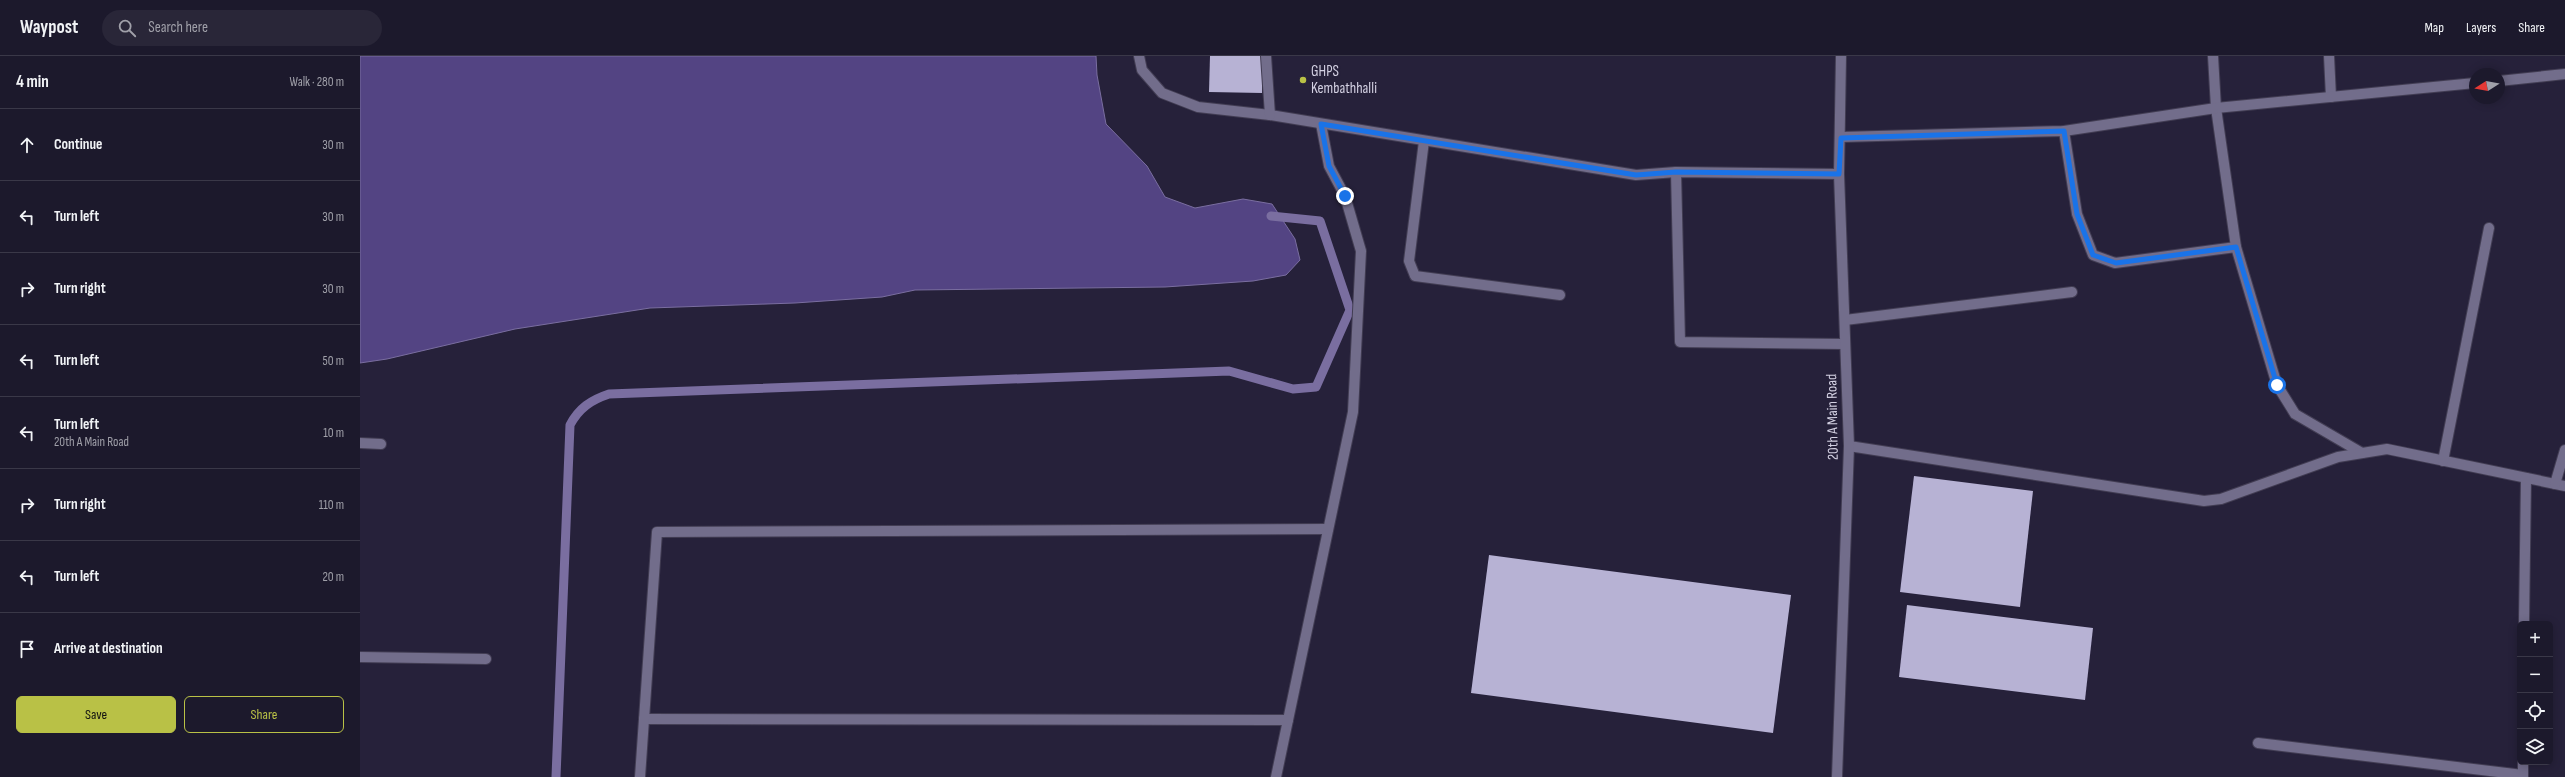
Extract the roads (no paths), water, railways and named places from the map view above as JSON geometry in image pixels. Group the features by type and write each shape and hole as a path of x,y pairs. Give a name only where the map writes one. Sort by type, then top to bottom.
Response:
{"street":[{"path":"1138,56 1142,70 1162,94 1198,107 1270,115 1636,175 1676,172 1839,174"},
{"path":"1266,56 1270,115"},
{"name":"20th A Main Road","path":"1836,777 1849,446 1839,174 1841,138 1841,56"},
{"path":"2213,56 2216,108 2236,247 2277,385 2295,414 2362,453"},
{"path":"2329,56 2331,97"},
{"path":"2505,80 2565,74"},
{"path":"1841,138 2064,131 2216,108 2469,84"},
{"path":"1276,777 1353,412 1361,251 1345,196 1329,166 1321,124"},
{"path":"2064,131 2077,214 2093,255 2116,263 2236,247"},
{"path":"1424,141 1409,261 1415,276 1560,295"},
{"path":"1676,172 1680,342 1845,344"},
{"path":"2443,461 2489,228"},
{"path":"1845,320 2072,292"},
{"path":"360,443 381,444"},
{"path":"1849,446 2204,501 2221,499 2338,457 2387,449 2560,485 2565,450"},
{"path":"2524,621 2526,478"},
{"path":"640,777 657,532 1328,529"},
{"path":"360,657 486,659"},
{"path":"644,719 1288,720"},
{"path":"2258,743 2523,776 2523,765"}],"waterway":[{"path":"556,777 570,425 577,414 586,405 609,394 1229,371 1293,389 1316,387 1350,310 1320,221 1271,216"}],"place":[{"name":"GHPS Kembathhalli","path":"1303,80"}]}
